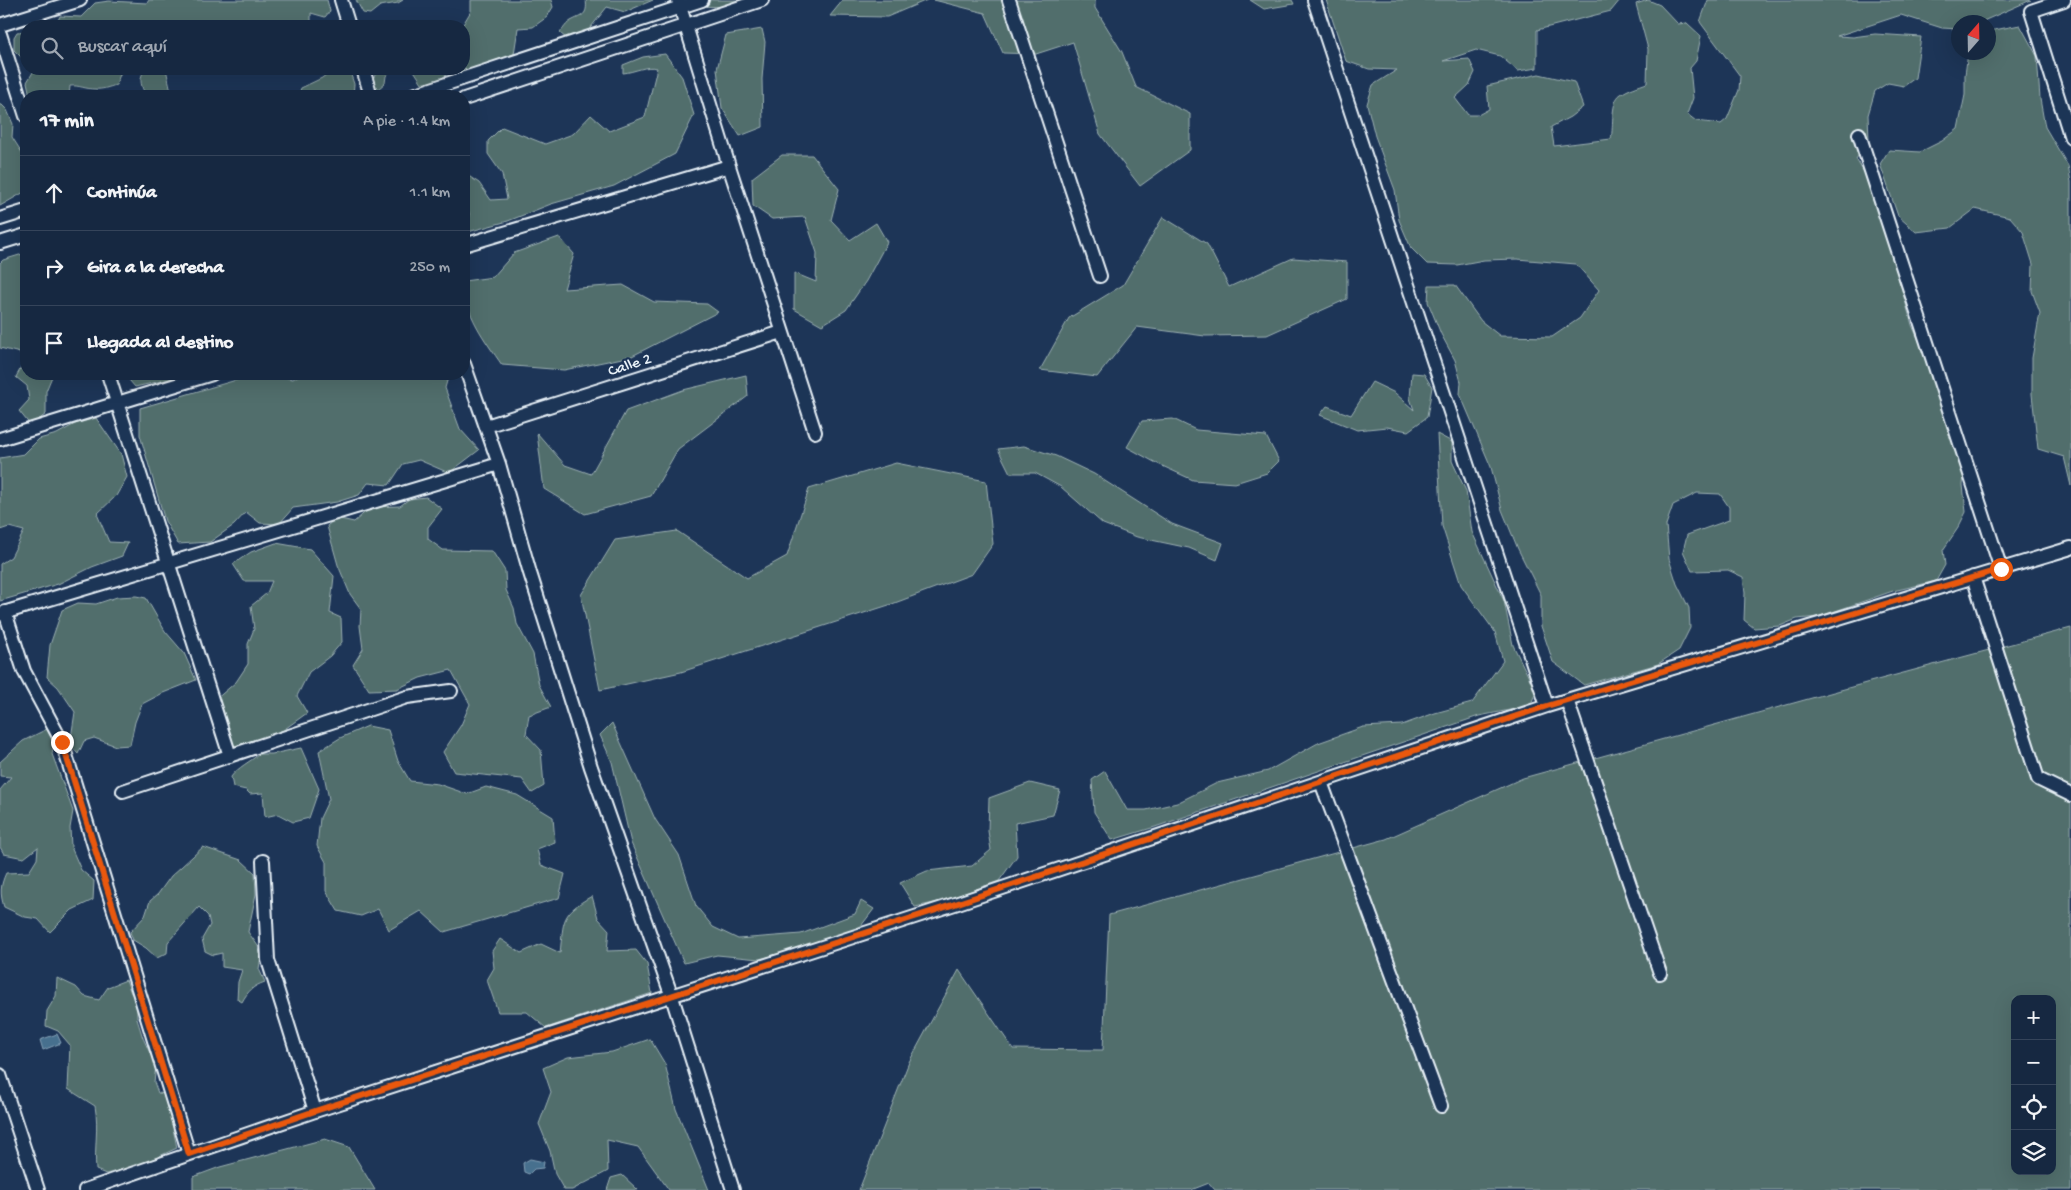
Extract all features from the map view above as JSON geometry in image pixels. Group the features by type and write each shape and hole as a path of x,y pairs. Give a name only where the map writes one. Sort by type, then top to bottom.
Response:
{"street":[{"path":"0,25 80,0"},
{"path":"341,0 347,20"},
{"path":"428,90 679,4 702,0"},
{"path":"470,97 762,0"},
{"path":"1009,0 1100,276"},
{"path":"1314,0 1547,706"},
{"path":"2064,0 2031,11 2071,138"},
{"path":"679,4 815,432"},
{"path":"0,34 20,97"},
{"path":"365,75 369,90"},
{"path":"1859,134 2001,569"},
{"path":"470,243 729,166"},
{"path":"0,219 20,213"},
{"path":"0,243 20,237"},
{"name":"Calle 2","path":"486,426 782,332"},
{"path":"110,380 230,756"},
{"path":"0,439 192,380"},
{"path":"470,380 499,464 530,574 591,767 672,997 733,1190"},
{"path":"189,1154 62,742 24,671 3,613 499,464"},
{"path":"84,1190 315,1111 672,997 1547,706 2071,548"},
{"path":"1972,577 2038,779 2071,795"},
{"path":"123,792 407,697 451,691"},
{"path":"1567,700 1660,973"},
{"path":"1321,782 1441,1106"},
{"path":"263,861 268,960 315,1111"},
{"path":"0,1075 38,1190"}],"green space":[{"path":"149,0 327,0 330,11 325,17 311,13 311,20 58,20 60,16 81,17 95,3 109,1 147,3"},
{"path":"356,0 403,0 398,3 380,6 370,14 363,13"},
{"path":"471,0 551,0 553,7 547,17 533,27 518,28 514,54 501,60 472,83 458,75 470,75 470,20 466,20 471,11"},
{"path":"586,0 653,0 625,12 607,7 587,32 567,39 560,33 565,26 585,12"},
{"path":"699,0 741,0 724,7 700,6"},
{"path":"843,0 927,0 887,17 830,16"},
{"path":"934,0 1095,0 1095,8 1122,52 1136,87 1190,114 1190,150 1140,186 1100,134 1073,42 1036,54 1003,53 985,13"},
{"path":"1250,0 1292,0 1294,4 1264,9"},
{"path":"1326,0 1620,0 1611,11 1537,30 1537,68 1518,71 1500,56 1476,50 1443,61 1469,59 1475,72 1469,85 1455,98 1468,115 1478,115 1489,109 1487,86 1539,74 1574,82 1583,107 1570,117 1551,127 1554,146 1611,139 1615,102 1618,97 1647,83 1648,49 1636,4 1648,0 1660,5 1678,24 1687,23 1701,36 1696,61 1690,68 1693,98 1687,114 1696,121 1721,124 1727,119 1739,90 1740,76 1700,22 1708,0 2031,0 1996,15 1951,15 1951,29 1942,28 1901,15 1837,36 1853,37 1875,34 1921,37 1915,78 1904,86 1888,83 1875,91 1868,115 1869,140 1856,159 1872,186 1912,325 1927,359 1965,464 1963,485 1966,512 1943,550 1945,565 1936,581 1893,591 1818,617 1797,619 1780,626 1754,628 1744,620 1745,593 1743,577 1728,570 1692,571 1683,551 1687,535 1729,520 1729,507 1720,494 1697,493 1673,505 1666,525 1669,559 1677,584 1689,608 1690,628 1679,650 1658,664 1584,685 1553,662 1541,626 1541,595 1518,549 1502,510 1491,467 1460,394 1461,382 1455,360 1441,334 1428,302 1429,285 1455,285 1481,321 1500,336 1552,337 1580,318 1599,290 1576,264 1517,259 1484,260 1457,265 1427,264 1411,248 1399,220 1395,190 1375,136 1367,104 1373,85 1397,70 1369,69 1346,61"},
{"path":"2020,25 2037,56 2040,99 2045,127 2068,166 2071,182 2071,486 2064,457 2038,449 2032,394 2032,358 2040,313 2032,291 2033,264 2023,232 2010,217 1975,209 1950,228 1916,232 1898,216 1880,164 1889,150 1920,152 1942,141 1958,129 1965,95 1967,60 1996,60 1996,30"},
{"path":"762,29 765,42 762,79 763,127 740,136 722,108 717,69 726,35"},
{"path":"17,32 20,32 20,56 14,50 14,37"},
{"path":"665,54 682,77 694,115 675,154 614,186 551,204 508,221 470,231 470,177 479,183 491,200 507,199 502,174 488,154 488,141 502,127 545,144 573,134 591,115 609,131 645,117 657,68 649,67 623,73 623,65 643,57"},
{"path":"31,75 120,75 116,85 103,89 70,86 70,90 29,90 27,82"},
{"path":"142,75 167,75 171,90 144,90"},
{"path":"326,75 351,75 354,90 300,90"},
{"path":"375,75 387,75 385,83 378,89 373,85"},
{"path":"417,75 446,75 434,84 422,83"},
{"path":"0,103 7,110 13,124 12,137 20,150 20,194 0,206"},
{"path":"782,155 812,155 839,189 831,220 850,240 876,223 887,242 866,281 846,310 822,325 794,309 794,273 816,282 817,253 805,217 772,219 753,206 752,178"},
{"path":"1163,217 1207,244 1229,287 1293,258 1347,262 1347,299 1267,335 1205,336 1137,327 1097,377 1040,370 1069,318 1123,285"},
{"path":"559,237 574,254 564,289 623,285 654,302 707,304 718,312 632,356 564,370 502,365 477,326 470,310 470,280 493,277 514,253"},
{"path":"20,255 20,353 0,348 0,263 3,260"},
{"path":"20,370 20,380 51,380 46,391 46,414 31,426 19,411 29,400 27,386 16,377"},
{"path":"1412,373 1424,374 1432,387 1427,417 1408,431 1387,427 1357,430 1320,415 1327,406 1351,415 1372,382 1395,393 1414,410 1410,398"},
{"path":"746,375 748,396 678,449 651,496 585,514 544,489 537,433 565,465 591,474 626,411 683,390"},
{"path":"129,380 165,380 135,387"},
{"path":"236,380 447,380 445,388 460,429 479,450 449,473 419,460 403,464 389,485 368,483 359,495 337,502 293,508 279,524 260,523 246,512 234,525 210,542 178,544 165,521 140,435 140,408"},
{"path":"96,418 121,454 127,477 116,496 97,514 109,542 128,543 122,556 92,567 58,584 0,601 0,564 11,557 24,531 9,527 0,530 0,458 24,454 39,439 57,434 75,424"},
{"path":"1173,419 1196,430 1266,436 1279,461 1267,473 1235,483 1193,480 1127,447 1142,421"},
{"path":"1437,434 1452,442 1452,461 1466,491 1472,532 1504,601 1513,645 1536,692 1530,706 1479,716 1112,840 1094,812 1092,780 1105,771 1127,810 1146,810 1177,803 1217,783 1268,771 1318,743 1363,727 1402,725 1435,713 1472,703 1503,661 1495,632 1461,585 1442,526"},
{"path":"1024,446 1056,456 1094,474 1172,524 1223,543 1217,560 1189,548 1137,537 1103,524 1061,487 1035,473 1010,473 998,449"},
{"path":"896,463 986,481 993,544 972,574 892,604 681,672 600,690 581,595 615,540 677,531 747,578 787,556 809,489"},
{"path":"426,497 442,509 428,527 428,539 443,550 492,551 505,571 506,590 514,608 517,624 533,654 539,685 551,707 529,715 526,734 541,750 544,786 532,793 522,779 454,772 443,752 461,725 470,704 451,670 420,678 397,689 369,690 353,665 363,649 360,626 361,609 350,594 338,565 327,526 336,518 354,522 371,507 400,506 409,499"},
{"path":"276,543 310,549 334,576 330,613 341,618 342,642 330,656 309,672 297,696 307,713 282,731 257,740 237,755 220,751 221,724 215,700 236,682 248,664 248,644 254,629 251,606 267,593 272,581 244,581 233,564 251,552"},
{"path":"136,596 146,598 165,631 184,653 196,680 163,693 142,704 135,722 130,745 116,746 94,738 84,741 78,754 70,745 75,712 58,687 47,677 50,645 62,610 78,603 96,604 117,597"},
{"path":"2071,628 2071,1190 1215,1190 1209,1183 1191,1190 859,1190 909,1062 959,970 1013,1049 1103,1050 1109,915 1386,839 1523,778"},
{"path":"612,723 655,819 679,855 696,906 713,927 738,939 801,934 855,914 861,901 874,909 861,926 830,940 792,951 759,959 717,955 684,963 631,843 612,762 600,735"},
{"path":"368,726 388,730 398,761 410,781 438,784 467,794 486,787 517,795 553,817 555,842 537,849 541,865 565,874 559,898 444,932 421,911 389,930 378,909 361,916 338,911 326,891 326,862 317,846 320,818 329,799 319,751 340,738"},
{"path":"47,729 54,744 52,754 73,811 70,828 71,847 81,870 94,881 93,900 72,910 50,932 38,919 25,917 4,907 2,898 1,890 6,873 29,872 37,859 38,847 24,858 4,854 0,847 0,790 11,777 0,776 0,762 23,741"},
{"path":"301,748 319,789 309,818 293,822 278,814 265,817 263,793 250,794 246,790 233,787 231,777 237,770 259,754 272,754"},
{"path":"1030,783 1060,790 1053,815 1015,823 1017,856 999,881 943,901 915,907 900,883 927,871 972,866 991,850 988,831 989,798"},
{"path":"203,847 241,860 255,873 256,894 248,932 258,946 261,956 259,969 265,982 251,989 242,1002 237,999 238,982 242,970 222,967 222,953 213,955 205,951 202,939 210,925 208,916 199,907 168,942 167,953 157,958 133,940 130,932 145,916 150,901 158,894 171,876"},
{"path":"592,896 598,918 609,930 607,951 636,950 647,964 652,993 546,1028 527,1012 498,1012 487,980 494,968 492,951 500,939 521,953 541,944 560,953 563,925 569,913"},
{"path":"57,978 76,987 84,996 99,1000 108,987 126,980 131,993 137,1001 137,1019 143,1038 156,1066 154,1082 158,1093 166,1094 177,1148 142,1164 106,1174 96,1170 97,1122 95,1106 68,1089 70,1045 58,1031 46,1026 47,1011 56,996"},
{"path":"650,1039 665,1064 676,1109 709,1190 669,1190 638,1147 607,1140 608,1171 572,1190 564,1190 555,1174 550,1151 539,1124 551,1092 543,1068 568,1057 612,1052"},
{"path":"325,1139 349,1147 375,1190 193,1190 193,1177 220,1167"},
{"path":"622,1175 638,1190 607,1190 611,1178"}],"water":[{"path":"57,1034 61,1043 43,1050 40,1040"},
{"path":"530,1159 544,1162 543,1168 534,1169 529,1174 524,1172 523,1163"}],"route":[{"path":"62,742 189,1154 315,1111 958,903 1547,706 2001,569"}]}
